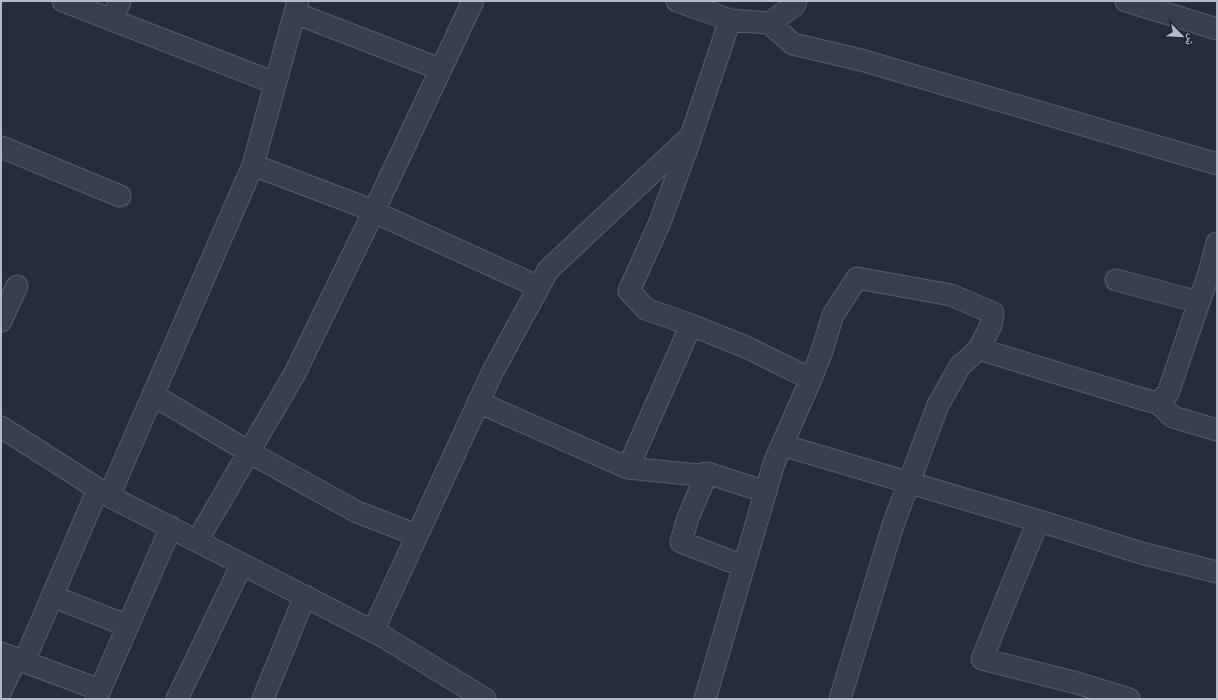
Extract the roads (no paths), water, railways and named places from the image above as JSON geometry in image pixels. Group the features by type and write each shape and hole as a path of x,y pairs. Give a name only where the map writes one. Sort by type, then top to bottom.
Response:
{"street":[{"path":"63,1 275,83"},
{"path":"112,20 120,1"},
{"path":"197,541 295,373 374,211 473,1"},
{"path":"677,1 730,20 770,23 793,44 861,60 1217,164"},
{"path":"770,23 794,6 796,1"},
{"path":"1126,1 1167,7 1217,29"},
{"path":"1,691 14,658 52,596 153,395 253,165 296,7 440,69"},
{"path":"730,20 660,222 629,291 646,309 746,347 811,379"},
{"path":"373,631 492,373 548,270 691,136"},
{"path":"1,148 120,196"},
{"path":"253,165 374,211 539,287"},
{"path":"1158,402 1168,394 1210,270 1217,243"},
{"path":"705,699 774,463 811,379 822,351 833,315 857,278 951,294 993,313 991,325 979,349 960,366 938,405 888,539 840,699"},
{"path":"1116,280 1199,302"},
{"path":"1,321 17,286"},
{"path":"628,468 691,325"},
{"path":"979,349 1142,399 1158,402 1173,417 1217,430"},
{"path":"153,395 249,452 357,512 417,535"},
{"path":"478,402 628,468 698,475 707,473 766,492"},
{"path":"1,427 103,492 373,631 457,691 485,699"},
{"path":"782,445 1141,552 1217,572"},
{"path":"707,473 688,518 681,542 743,566"},
{"path":"1038,521 982,659 1077,683 1129,699"},
{"path":"14,658 98,695 171,527"},
{"path":"177,699 242,564"},
{"path":"52,596 128,626"},
{"path":"263,699 305,596"}]}
